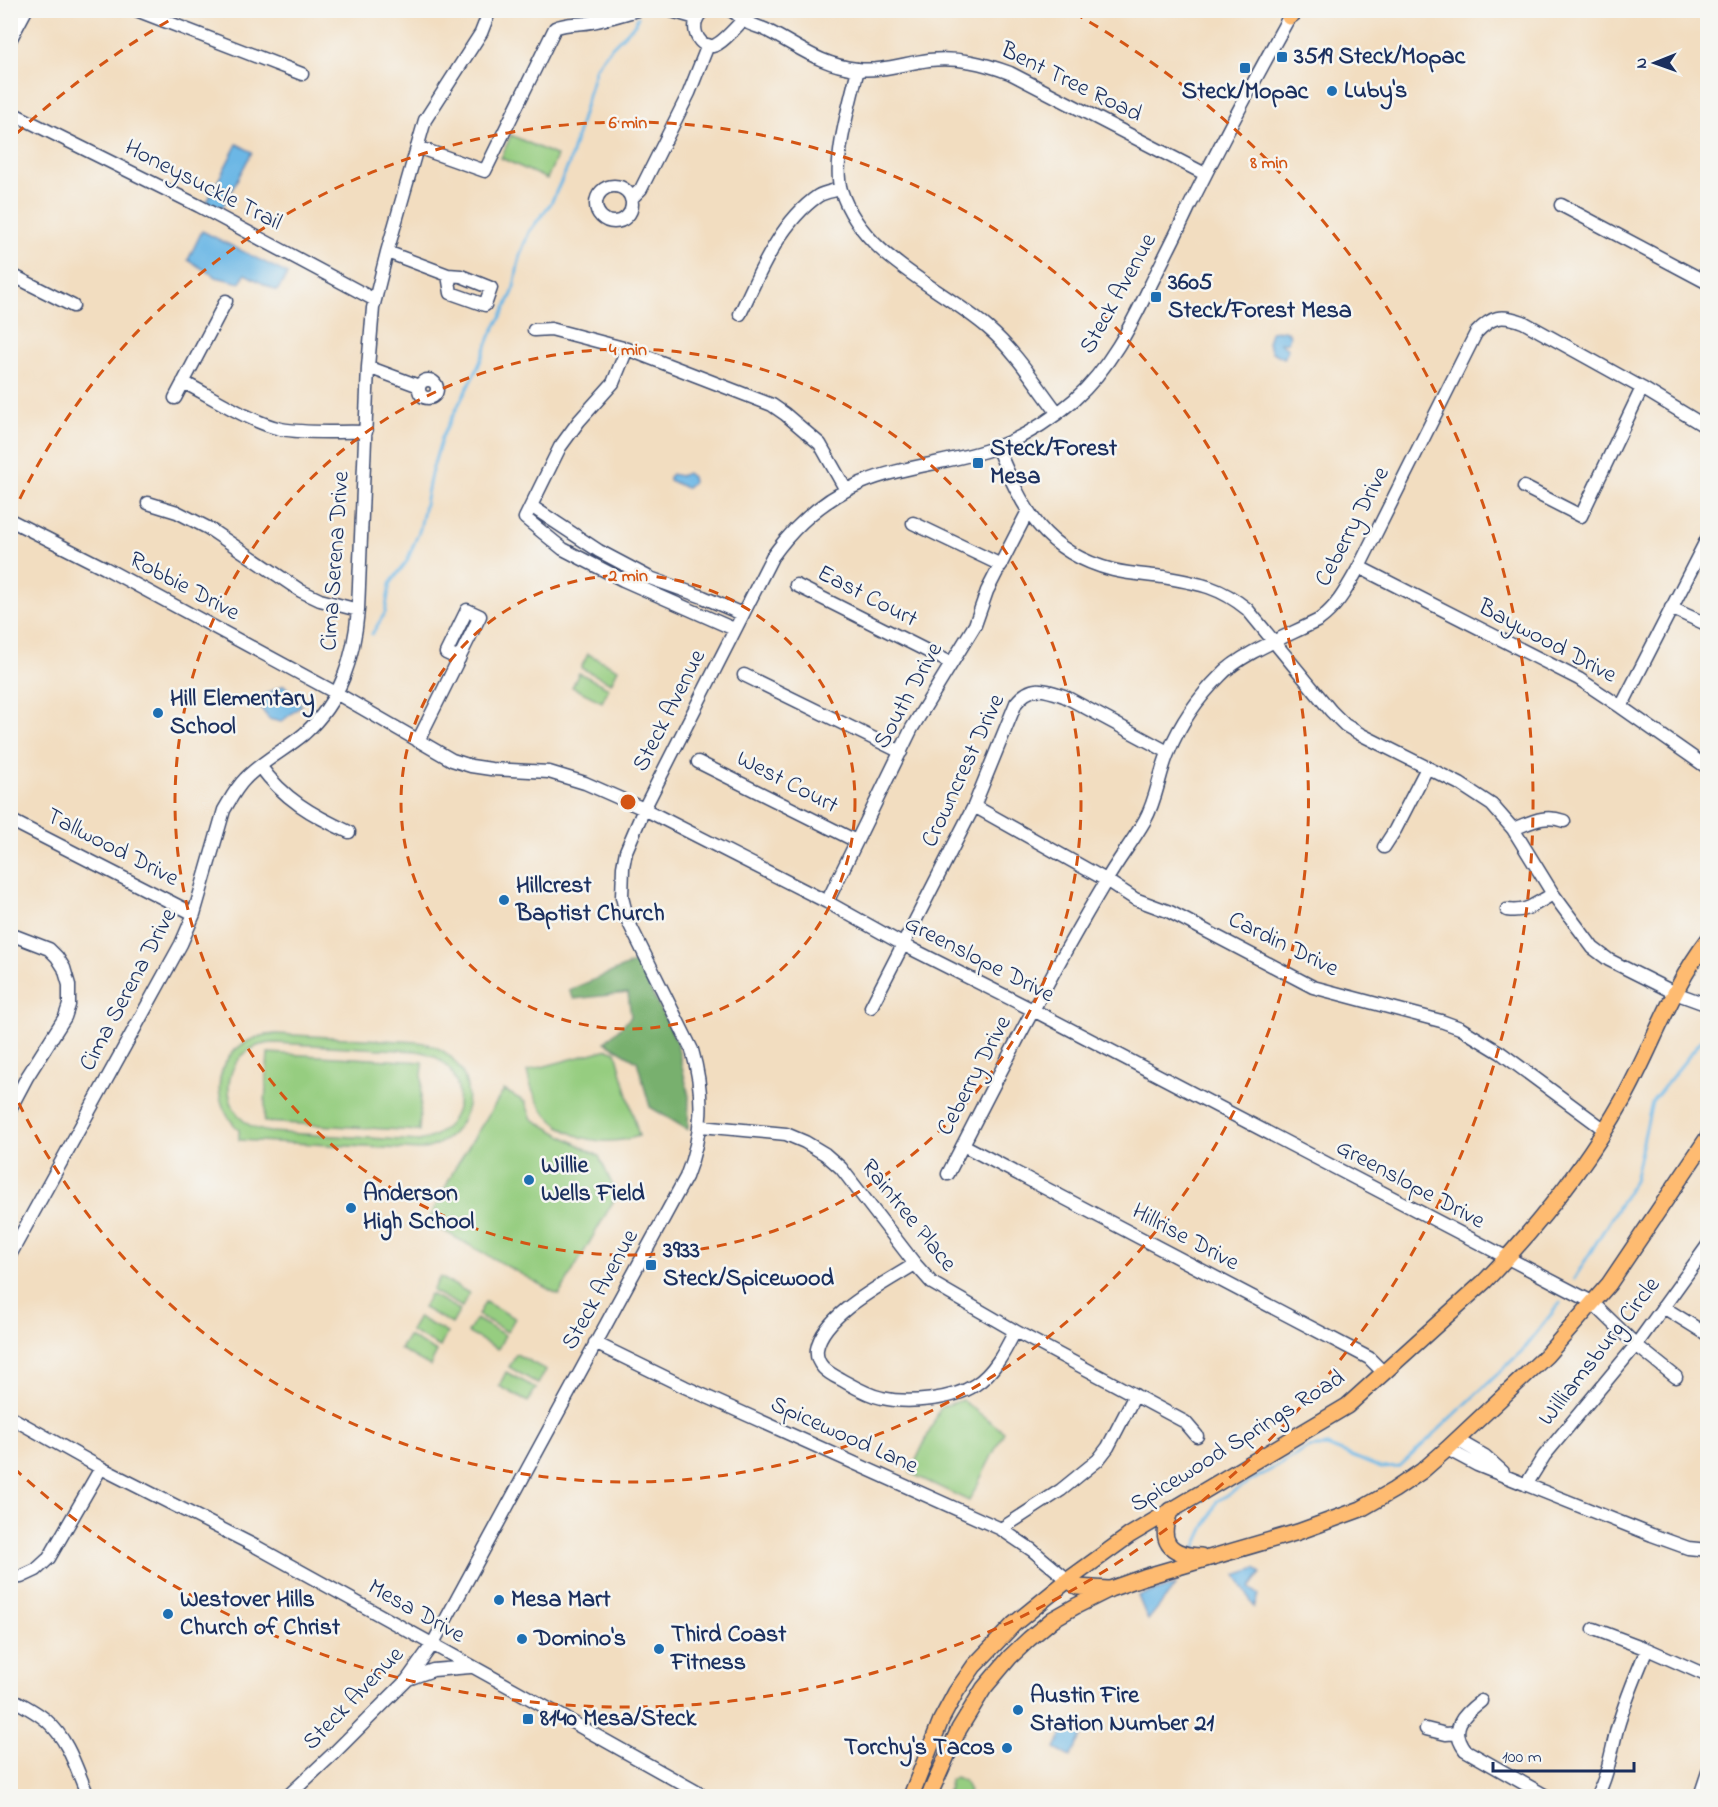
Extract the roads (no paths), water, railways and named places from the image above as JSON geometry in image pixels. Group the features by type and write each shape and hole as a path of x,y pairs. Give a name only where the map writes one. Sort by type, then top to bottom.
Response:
{"main road":[{"name":"Spicewood Springs Road","path":"911,1797 941,1720 956,1692 974,1666 1014,1624 1068,1580 1130,1535 1347,1406 1507,1259 1563,1191 1605,1130 1642,1064 1675,993 1707,940"},
{"path":"929,1797 959,1729 974,1702 1010,1657 1053,1619 1110,1589 1318,1526 1361,1509 1422,1471 1546,1356 1569,1331 1626,1261 1707,1137"},
{"path":"1171,1510 1165,1527 1170,1546 1180,1554 1213,1557"},
{"path":"1068,1580 1078,1587 1110,1589"},
{"path":"1068,1580 1076,1606"},
{"path":"1010,1657 1027,1630 1059,1598 1068,1580"}],"street":[{"path":"10,40 26,10"},
{"path":"136,10 302,74"},
{"name":"Cima Serena Drive","path":"10,1256 164,977 194,914 224,810 244,780 303,735 321,718 336,693 352,658 358,610 368,367 375,300 425,120 481,33 489,10"},
{"path":"417,147 485,171 555,28 563,24 610,19 638,10"},
{"path":"668,10 696,15 694,24 697,36 712,46 719,43 743,20"},
{"name":"Bent Tree Road","path":"730,10 737,13 743,20 768,30 820,60 858,69 873,70 930,60 950,59 987,64 1010,73 1205,174"},
{"name":"Steck Avenue","path":"288,1797 407,1680 432,1645 686,1178 694,1159 700,1126 700,1087 692,1050 628,921 621,897 622,875 626,850 644,809 772,557 795,528 810,514 846,490 897,472 997,447 1040,425 1074,400 1087,387 1112,355 1136,315 1205,174 1293,13"},
{"path":"631,199 641,189 689,93 708,45"},
{"path":"858,69 839,166 840,189 852,213 881,251 987,327 1007,345 1057,412"},
{"name":"Honeysuckle Trail","path":"10,112 199,206 375,300"},
{"path":"740,314 771,250 796,216 820,195 840,189"},
{"path":"1561,205 1707,283"},
{"path":"387,252 448,275"},
{"path":"10,274 73,306"},
{"path":"175,398 226,301"},
{"name":"Ceberry Drive","path":"948,1174 1033,1010 1106,880 1146,818 1158,788 1168,752 1186,719 1205,692 1239,660 1318,620 1330,612 1341,598 1359,567 1476,333 1486,322 1501,316 1523,322 1642,388 1707,428"},
{"path":"534,330 551,329 627,349 758,399 785,414 820,444 846,490"},
{"path":"627,349 614,383 579,421 560,447 525,518 563,549 623,580 734,629"},
{"path":"368,367 419,386"},
{"path":"183,382 271,426 294,430 366,432"},
{"path":"1524,487 1581,516 1642,388"},
{"path":"997,447 1028,511 1057,545 1074,556 1114,570 1210,586 1232,597 1247,609 1345,725 1476,794 1492,805 1513,830 1553,894 1593,948 1609,960 1675,993 1707,1005"},
{"path":"148,503 177,512 208,528 301,591 320,600 358,610"},
{"path":"531,506 599,550 651,578 742,614"},
{"name":"South Drive","path":"827,902 912,728 975,625 987,591 1028,511"},
{"name":"Robbie Drive","path":"10,520 105,568 336,693"},
{"path":"913,523 1001,565"},
{"path":"1621,707 1707,537"},
{"name":"Baywood Drive","path":"1359,567 1579,679 1707,768"},
{"name":"East Court","path":"795,585 951,663"},
{"path":"1671,608 1707,625"},
{"path":"418,741 459,659"},
{"path":"744,675 901,752"},
{"name":"Crowncrest Drive","path":"871,1007 974,806 1016,703 1024,693 1035,689 1049,690 1064,696 1168,752"},
{"name":"Greenslope Drive","path":"336,693 452,760 471,766 549,772 585,783 644,809 827,902 904,945 1592,1302 1636,1345 1676,1377"},
{"name":"West Court","path":"698,762 856,842"},
{"path":"260,766 271,782 288,797 349,832"},
{"path":"1384,848 1427,768"},
{"name":"Cardin Drive","path":"974,806 1135,898 1170,912 1313,987 1460,1028 1501,1053 1605,1130"},
{"path":"1513,830 1542,818 1552,817 1564,821"},
{"name":"Tallwood Drive","path":"10,820 194,914"},
{"path":"1507,910 1518,912 1528,909 1553,894"},
{"path":"10,934 49,949 64,968 69,985 69,1005 65,1017 27,1077 10,1109"},
{"name":"Raintree Place","path":"700,1126 786,1134 825,1154 842,1167 932,1283 1015,1331 1185,1422 1197,1436"},
{"name":"Hillrise Drive","path":"963,1144 1369,1358 1384,1373"},
{"name":"Williamsburg Circle","path":"1526,1485 1544,1456 1636,1345 1707,1248"},
{"path":"915,1264 852,1304 835,1318 825,1331 817,1349 821,1366 829,1374 881,1398 901,1401 956,1395 986,1378 1003,1354 1015,1331"},
{"path":"1663,1307 1707,1335"},
{"name":"Spicewood Lane","path":"595,1343 685,1387 1001,1529 1032,1550 1068,1580"},
{"path":"1001,1529 1061,1490 1098,1461 1108,1447 1135,1395"},
{"name":"Mesa Drive","path":"10,1417 101,1468 255,1546 704,1797"},
{"path":"1452,1445 1477,1465 1652,1535 1688,1548 1707,1550"},
{"path":"10,1578 21,1577 36,1570 49,1558 101,1468"},
{"path":"1594,1629 1647,1649 1707,1676"},
{"path":"1597,1797 1608,1771 1617,1728 1647,1649"},
{"path":"407,1680 437,1670 474,1667"},
{"path":"10,1698 47,1721 58,1733 68,1750 88,1797"},
{"path":"1481,1701 1460,1721 1457,1733 1459,1741 1465,1749 1546,1797"},
{"path":"1426,1729 1446,1734 1457,1733"},
{"path":"1700,1797 1707,1772"}],"water":[{"path":"237,144 252,152 221,210 207,202"},
{"path":"202,231 288,274 277,291 245,274 240,283 216,277 188,260"},
{"path":"1284,330 1290,336 1288,342 1280,343 1288,349 1284,358 1272,352 1268,343 1271,332"},
{"path":"687,473 692,477 693,482 686,488 669,480 672,474 680,476"},
{"path":"284,685 302,705 281,722 269,719 256,702"},
{"path":"1256,1568 1261,1573 1250,1588 1259,1595 1254,1607 1236,1575"},
{"path":"1176,1585 1148,1620 1138,1596"},
{"path":"1069,1721 1085,1730 1070,1757 1055,1749"}],"waterway":[{"path":"372,634 385,613 390,584 407,561 420,529 431,474 442,437 513,292 520,255 529,232 551,203 569,164 596,67 635,24 638,17"},
{"path":"1574,1279 1634,1181 1652,1102 1704,1037"},
{"path":"1195,1548 1217,1501 1308,1448 1327,1446 1381,1468 1399,1467 1522,1351 1560,1303"}],"place":[{"name":"3519 Steck/Mopac","path":"1282,57"},
{"name":"Steck/Mopac","path":"1245,68"},
{"name":"Luby's","path":"1332,91"},
{"name":"3605 Steck/Forest Mesa","path":"1156,297"},
{"name":"Steck/Forest Mesa","path":"978,463"},
{"name":"Hill Elementary School","path":"158,713"},
{"name":"Hillcrest Baptist Church","path":"504,900"},
{"name":"Willie Wells Field","path":"529,1180"},
{"name":"Anderson High School","path":"351,1208"},
{"name":"3933 Steck/Spicewood","path":"651,1265"},
{"name":"Mesa Mart","path":"499,1600"},
{"name":"Westover Hills Church of Christ","path":"168,1614"},
{"name":"Domino's","path":"522,1639"},
{"name":"Third Coast Fitness","path":"659,1649"},
{"name":"Austin Fire Station Number 21","path":"1018,1710"},
{"name":"8140 Mesa/Steck","path":"528,1719"},
{"name":"Torchy's Tacos","path":"1007,1748"}]}
